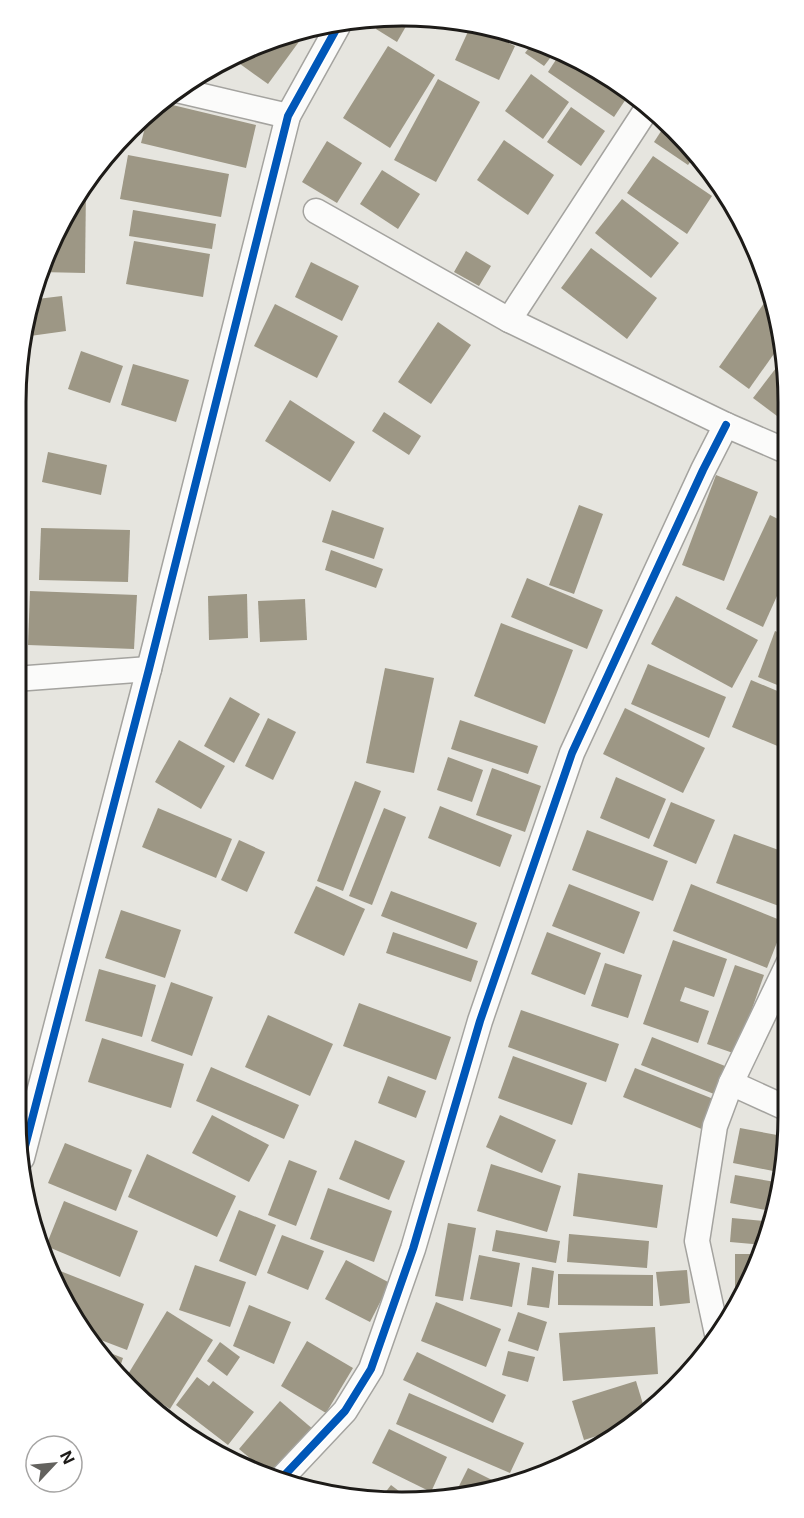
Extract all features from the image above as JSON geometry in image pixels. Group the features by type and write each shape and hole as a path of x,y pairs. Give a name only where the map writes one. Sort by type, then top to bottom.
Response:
{"street":[{"path":"26,1142 149,669 288,116 335,32"},
{"path":"188,93 288,116"},
{"path":"509,320 644,114"},
{"path":"316,211 509,320 778,447"},
{"path":"285,1474 345,1411 371,1369 413,1249 480,1021 572,753 726,424"},
{"path":"26,678 149,669"},
{"path":"715,1325 697,1241 715,1126 731,1083 778,985"},
{"path":"731,1083 778,1104"}],"building":[{"path":"378,26 406,26 397,42 376,29"},
{"path":"468,32 498,38 515,46 499,80 455,60"},
{"path":"301,39 268,84 238,63"},
{"path":"388,46 435,75 390,148 343,118"},
{"path":"529,47 551,56 544,66 525,53"},
{"path":"557,59 590,76 626,99 614,117 548,72"},
{"path":"531,74 569,102 543,139 505,111"},
{"path":"438,79 480,102 436,182 394,160"},
{"path":"171,105 256,125 246,168 141,143 145,127"},
{"path":"571,107 605,131 581,166 547,142"},
{"path":"662,130 691,161 688,165 654,142"},
{"path":"504,140 554,175 528,215 477,180"},
{"path":"327,141 362,163 337,203 302,182"},
{"path":"128,155 229,174 221,217 120,199"},
{"path":"653,156 712,196 687,234 627,193"},
{"path":"382,170 420,194 398,229 360,204"},
{"path":"86,198 85,273 48,272 64,235"},
{"path":"622,199 679,243 651,278 595,233"},
{"path":"133,210 216,224 212,249 129,236"},
{"path":"134,241 210,254 203,297 126,284"},
{"path":"591,248 657,298 627,339 561,288"},
{"path":"466,251 491,266 479,286 454,272"},
{"path":"311,262 359,286 342,321 295,297"},
{"path":"62,296 66,331 32,336 40,299"},
{"path":"765,302 775,352 749,389 719,367"},
{"path":"275,304 338,336 317,378 254,346"},
{"path":"438,322 471,345 431,404 398,382"},
{"path":"81,351 123,366 110,403 68,389"},
{"path":"133,364 189,380 176,422 121,405"},
{"path":"777,367 778,417 753,398"},
{"path":"290,400 355,442 330,482 265,441"},
{"path":"384,412 421,436 409,455 372,431"},
{"path":"48,452 107,465 101,495 42,482"},
{"path":"716,475 758,492 724,581 682,565"},
{"path":"579,505 603,514 574,594 549,585"},
{"path":"332,510 384,528 374,559 322,542"},
{"path":"770,515 778,519 778,594 763,627 726,609"},
{"path":"41,528 130,530 128,582 39,580"},
{"path":"331,550 383,569 376,588 325,570"},
{"path":"527,578 603,610 587,649 511,617"},
{"path":"30,591 137,595 134,649 28,645"},
{"path":"247,594 248,638 209,640 208,596"},
{"path":"676,596 758,640 732,688 651,644"},
{"path":"305,599 307,640 260,642 258,601"},
{"path":"501,623 573,650 545,724 474,696"},
{"path":"775,631 778,632 778,685 758,677"},
{"path":"648,664 726,697 709,738 631,704"},
{"path":"385,668 434,678 414,773 366,763"},
{"path":"751,680 778,691 778,746 732,727"},
{"path":"230,697 260,714 234,763 204,746"},
{"path":"625,708 705,748 683,793 603,754"},
{"path":"268,718 296,732 273,780 245,766"},
{"path":"460,720 538,746 528,774 451,749"},
{"path":"179,740 225,766 201,809 155,782"},
{"path":"448,757 483,770 472,802 437,790"},
{"path":"492,768 541,786 525,832 476,815"},
{"path":"616,777 666,799 649,839 600,818"},
{"path":"355,781 381,791 343,891 317,881"},
{"path":"671,802 715,820 696,864 653,846"},
{"path":"440,806 512,835 500,867 428,838"},
{"path":"158,808 232,839 216,878 142,847"},
{"path":"384,808 406,817 372,905 349,896"},
{"path":"587,830 668,861 653,901 572,870"},
{"path":"734,834 778,850 778,906 716,883"},
{"path":"239,840 265,852 247,892 221,880"},
{"path":"569,884 640,912 624,954 552,926"},
{"path":"691,884 778,919 778,940 767,968 673,931"},
{"path":"316,886 365,909 344,956 294,933"},
{"path":"391,891 477,923 467,949 381,916"},
{"path":"121,910 181,930 165,978 105,958"},
{"path":"393,932 478,961 471,982 386,953"},
{"path":"547,932 601,953 585,995 531,974"},
{"path":"673,940 727,959 714,997 685,987 680,1001 709,1011 698,1043 643,1024"},
{"path":"605,963 642,975 628,1018 591,1006"},
{"path":"735,965 764,975 736,1054 707,1044"},
{"path":"99,969 156,985 142,1037 85,1021"},
{"path":"171,982 213,997 192,1056 151,1041"},
{"path":"359,1003 451,1037 436,1080 343,1046"},
{"path":"521,1010 619,1044 606,1082 508,1047"},
{"path":"268,1015 333,1044 310,1096 245,1067"},
{"path":"652,1037 730,1068 719,1096 641,1065"},
{"path":"102,1038 184,1064 171,1108 88,1082"},
{"path":"513,1056 587,1083 572,1125 498,1098"},
{"path":"211,1067 299,1105 284,1139 196,1101"},
{"path":"635,1068 716,1100 704,1130 623,1097"},
{"path":"388,1076 426,1091 416,1118 378,1103"},
{"path":"212,1115 269,1145 249,1182 192,1153"},
{"path":"500,1115 556,1140 542,1173 486,1147"},
{"path":"740,1128 778,1135 774,1171 733,1163"},
{"path":"355,1140 405,1161 389,1200 339,1179"},
{"path":"65,1143 132,1170 116,1211 48,1183"},
{"path":"147,1154 236,1196 217,1237 128,1197"},
{"path":"289,1160 317,1171 296,1226 268,1215"},
{"path":"491,1164 561,1186 547,1232 477,1211"},
{"path":"578,1173 663,1185 657,1228 573,1216"},
{"path":"735,1175 772,1181 767,1210 730,1203"},
{"path":"328,1188 392,1211 374,1262 310,1239"},
{"path":"64,1201 138,1231 120,1277 49,1247 47,1243"},
{"path":"239,1210 276,1225 256,1276 219,1261"},
{"path":"732,1218 764,1221 756,1244 730,1242"},
{"path":"448,1223 476,1228 463,1301 435,1296"},
{"path":"496,1230 560,1241 556,1263 492,1251"},
{"path":"569,1234 649,1241 647,1268 567,1262"},
{"path":"282,1235 324,1251 308,1290 267,1273"},
{"path":"735,1254 752,1254 740,1283 735,1292"},
{"path":"479,1255 520,1263 512,1307 470,1299"},
{"path":"346,1260 390,1283 370,1322 325,1299"},
{"path":"195,1265 246,1282 230,1327 179,1310"},
{"path":"532,1267 554,1271 549,1308 527,1305"},
{"path":"58,1270 144,1304 127,1350 99,1339 76,1304"},
{"path":"687,1270 690,1303 660,1306 656,1272"},
{"path":"558,1274 653,1275 653,1306 558,1305"},
{"path":"436,1302 501,1329 486,1367 421,1341"},
{"path":"249,1305 291,1322 274,1364 233,1346"},
{"path":"167,1311 213,1340 170,1409 152,1397 128,1374"},
{"path":"518,1312 547,1322 538,1351 508,1341"},
{"path":"655,1327 658,1374 563,1381 559,1333"},
{"path":"307,1341 353,1368 326,1413 281,1386"},
{"path":"220,1342 240,1357 227,1376 207,1361"},
{"path":"508,1351 535,1357 528,1382 502,1375"},
{"path":"417,1352 506,1395 493,1423 403,1380"},
{"path":"110,1353 123,1358 120,1366"},
{"path":"197,1377 209,1386 213,1381 254,1412 228,1445 176,1405"},
{"path":"636,1381 643,1405 602,1434 584,1440 572,1401"},
{"path":"409,1393 524,1443 510,1473 396,1424"},
{"path":"280,1401 314,1430 274,1470 256,1463 239,1449"},
{"path":"389,1429 447,1457 430,1492 372,1463"},
{"path":"468,1468 494,1481 475,1485 458,1488"},
{"path":"391,1485 400,1492 386,1492"}],"cycle path":[{"path":"26,1142 149,669 288,116 335,32"},
{"path":"285,1474 345,1411 371,1369 413,1249 480,1021 572,753 726,425"}]}
